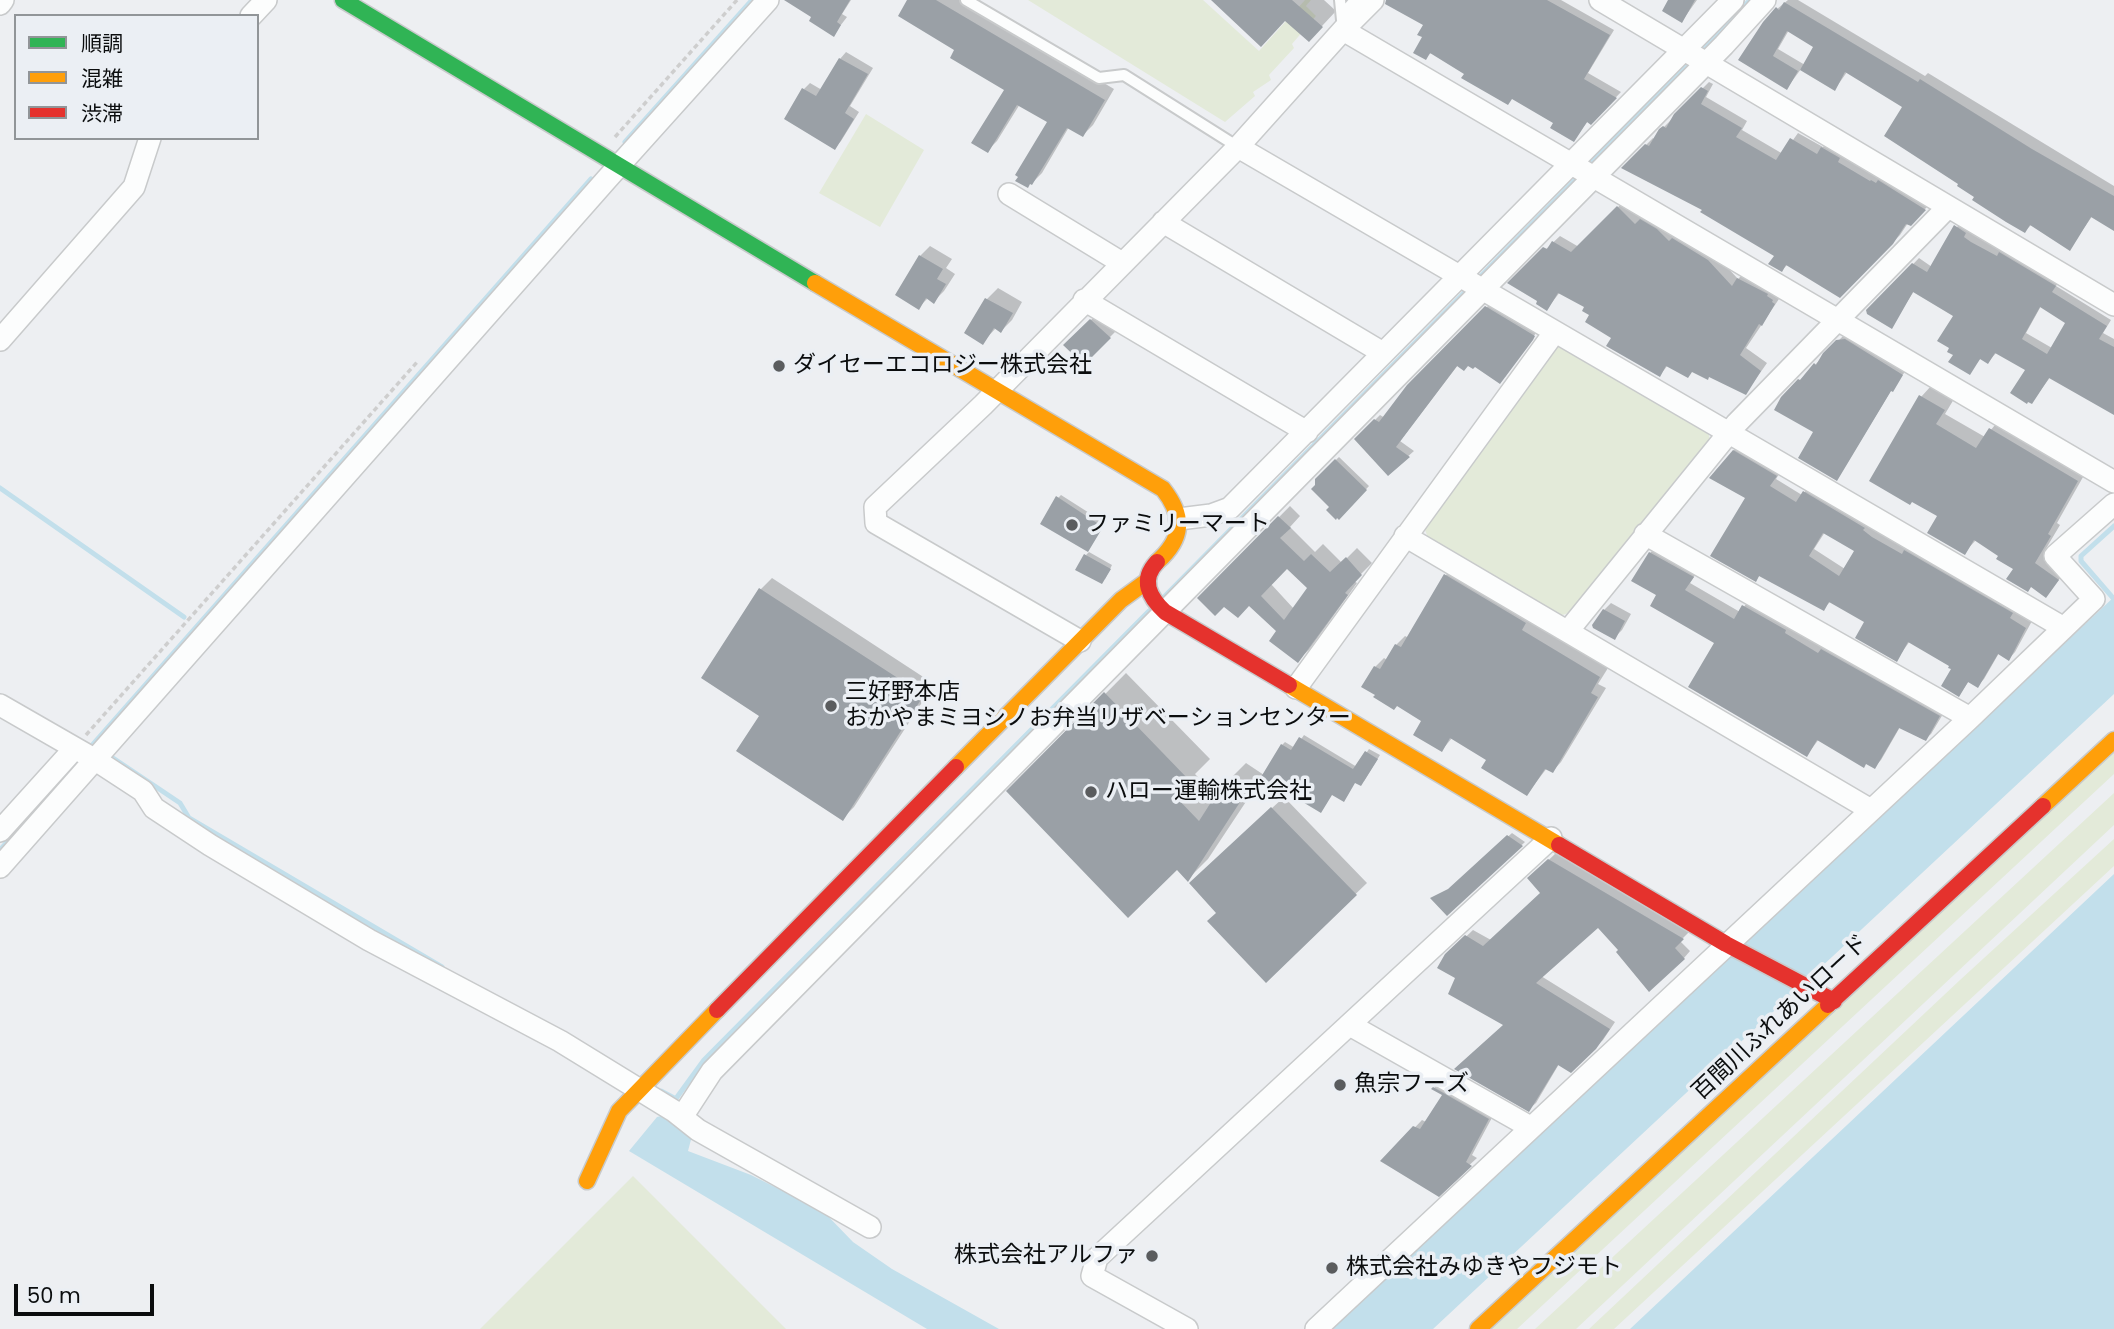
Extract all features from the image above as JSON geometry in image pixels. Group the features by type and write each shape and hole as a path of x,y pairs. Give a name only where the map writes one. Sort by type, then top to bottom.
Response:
{"street":[{"path":"253,14 266,0"},
{"path":"343,0 618,167 1163,489 1175,505 1179,519 1176,539 1148,573 1147,581 1160,608 1733,947 1834,1001"},
{"path":"0,831 84,754 768,0"},
{"path":"1080,641 876,523 875,507 996,390 1238,147 1342,22 1373,0"},
{"path":"1600,0 2114,305"},
{"path":"674,1111 922,857 1071,710 1160,608 1695,57 1733,0"},
{"path":"1695,57 1724,45 1765,0"},
{"path":"1342,22 1584,171 2114,482"},
{"path":"0,340 134,187 149,140"},
{"path":"1238,147 2064,628"},
{"path":"1009,194 1122,263"},
{"path":"1568,631 1729,433 1948,207"},
{"path":"1163,222 1383,354"},
{"path":"1179,519 1211,515 1230,508 1383,354 1472,284"},
{"path":"1084,300 1307,432"},
{"path":"1296,688 1554,333"},
{"path":"1316,1329 1530,1127 1733,947 1871,810 2094,599 2054,555 2114,504"},
{"path":"1646,534 1970,718"},
{"path":"1405,536 1871,810"},
{"path":"587,1181 619,1111 639,1089 1121,600 1147,581"},
{"path":"0,705 143,791 154,808 210,845 369,940 560,1041 674,1111 709,1136 870,1227"},
{"name":"百間川ふれあいロード","path":"1478,1329 2114,740"},
{"path":"0,867 84,754"},
{"path":"1187,1329 1092,1276 1097,1258 1551,838"},
{"path":"1350,1025 1530,1127"}],"lane":[{"path":"966,0 1099,78 1124,75 1238,147"},
{"path":"1340,0 1342,22"},
{"path":"1342,22 1355,0"}],"path":[{"path":"611,142 737,0"},
{"path":"84,754 423,355"}],"green space":[{"path":"1028,0 1203,0 1259,51 1305,0 1311,0 1306,6 1316,16 1292,44 1294,48 1269,75 1271,80 1253,92 1255,96 1225,122"},
{"path":"866,114 924,150 880,227 819,193"},
{"path":"1563,345 1708,429 1710,441 1574,608 1558,616 1428,538 1424,527 1553,349"},
{"path":"2114,750 2114,774 1517,1329 1488,1329"},
{"path":"2114,793 2114,825 1576,1329 1535,1329"},
{"path":"2114,839 2114,866 1614,1329 1589,1329 1960,980"},
{"path":"633,1176 786,1329 480,1329"}],"water":[{"path":"2114,597 2114,694 1433,1329 1328,1329"},
{"path":"2114,874 2114,1329 1630,1329"},
{"path":"661,1116 693,1132 688,1151 751,1175 823,1211 853,1242 892,1269 999,1329 927,1329 629,1151 657,1117"}],"building":[{"path":"784,0 850,0 837,22 841,25 834,37 809,21 811,17"},
{"path":"907,0 936,0 1105,100 1083,137 1067,128 1028,188 1015,181 1018,177 1015,175 1047,122 1017,105 988,153 971,143 1004,90 950,58 954,50 898,16"},
{"path":"1211,0 1292,0 1323,27 1309,42 1285,21 1261,47"},
{"path":"1386,0 1547,0 1610,35 1584,79 1617,98 1591,125 1587,122 1574,142 1550,128 1553,123 1512,99 1508,105 1461,78 1464,74 1430,53 1426,60 1413,53 1422,37 1417,35 1423,25 1385,4"},
{"path":"1668,0 1695,0 1682,23 1662,11"},
{"path":"1784,2 1918,82 1920,79 2032,149 2114,196 2114,231 2091,217 2070,251 2030,225 2025,233 2006,222 1972,200 1974,197 1957,186 1958,184 1884,136 1902,107 1845,72 1835,91 1800,70 1813,47 1787,31 1773,56 1798,71 1787,90 1738,60 1763,22 1776,7 1779,10"},
{"path":"839,58 868,74 845,113 854,119 835,150 784,119 802,88 816,96"},
{"path":"1701,87 1708,91 1701,104 1742,128 1736,137 1776,160 1790,138 1817,154 1821,147 1840,158 1838,162 1870,181 1876,183 1878,180 1926,210 1911,226 1906,224 1893,244 1840,298 1786,265 1782,272 1768,264 1774,256 1700,212 1702,210 1621,168 1645,144 1649,146 1659,129 1663,126 1666,128 1674,114"},
{"path":"1617,206 1635,224 1640,219 1657,229 1669,241 1672,238 1708,260 1732,286 1737,278 1768,294 1773,300 1775,304 1762,326 1759,324 1740,355 1761,371 1746,395 1709,377 1708,380 1692,372 1688,378 1666,366 1660,377 1606,346 1611,338 1585,322 1589,315 1582,311 1584,307 1558,293 1547,311 1536,304 1537,301 1507,283 1543,247 1547,249 1552,241 1571,252"},
{"path":"1954,225 1966,233 1964,237 1971,242 1997,256 1999,252 2056,286 2052,292 2107,326 2099,339 2114,347 2114,415 2049,378 2032,404 2027,404 2010,393 2025,370 1995,353 1988,364 1980,359 1970,375 1948,362 1953,355 1947,352 1949,348 1937,341 1953,316 1913,292 1892,329 1867,314 1866,310 1912,263 1927,272","holes":["2040,307 2065,323 2047,354 2022,339"]},
{"path":"919,255 943,269 937,279 946,284 934,304 926,298 919,310 895,295"},
{"path":"985,298 1013,313 1001,333 994,328 983,345 964,333"},
{"path":"1485,306 1535,336 1533,340 1500,384 1475,367 1473,369 1468,366 1464,371 1457,366 1396,447 1410,457 1388,476 1354,439 1374,419 1379,422 1407,385"},
{"path":"1090,319 1111,338 1084,365 1063,345"},
{"path":"1845,339 1903,375 1837,481 1798,458 1813,432 1774,410 1781,397 1814,363 1816,365 1836,340"},
{"path":"1919,395 1945,410 1936,424 1976,448 1989,428 2078,481 2035,563 2059,580 2046,598 2031,587 2028,592 2006,579 2013,569 1996,559 1998,556 1974,540 1965,555 1927,533 1937,516 1912,502 1910,505 1869,481"},
{"path":"1733,450 1777,476 1770,486 1796,502 1803,491 1865,528 1863,530 1872,537 1902,554 1904,550 2013,613 2010,618 2026,628 2009,661 1998,654 1978,688 1968,682 1959,697 1941,686 1951,669 1949,666 1908,642 1897,662 1855,638 1864,622 1829,602 1824,611 1759,576 1756,582 1710,556 1745,498 1709,478","holes":["1823,533 1854,551 1839,576 1809,556"]},
{"path":"1335,459 1367,490 1339,520 1326,510 1329,507 1311,489 1315,485 1315,479"},
{"name":"ファミリーマート","path":"1056,496 1103,527 1088,552 1040,524"},
{"path":"1278,516 1291,528 1280,538 1304,561 1311,554 1330,572 1346,557 1362,575 1345,593 1348,595 1298,663 1269,641 1276,631 1249,606 1238,618 1224,607 1215,616 1197,598","holes":["1287,569 1307,588 1284,620 1261,596"]},
{"path":"1649,552 1694,577 1685,590 1734,619 1742,605 1786,630 1785,633 1818,653 1821,649 1940,716 1926,741 1899,728 1875,769 1866,764 1864,768 1817,740 1807,757 1688,687 1714,643 1650,606 1656,595 1631,581"},
{"path":"1084,554 1111,569 1102,584 1075,570"},
{"path":"1444,574 1526,623 1522,630 1600,677 1591,693 1598,697 1553,773 1545,769 1527,796 1481,768 1486,760 1450,738 1442,752 1413,735 1421,721 1397,706 1394,710 1361,687 1374,666 1380,669 1395,644 1401,647"},
{"name":"三好野本店 おかやまミヨシノお弁当リザベーションセンター","path":"759,588 924,695 843,821 736,751 759,716 701,678"},
{"path":"1603,609 1625,621 1615,640 1593,628 1592,625"},
{"path":"1104,692 1190,781 1175,796 1199,821 1224,782 1244,796 1188,882 1177,870 1128,918 1006,791"},
{"path":"1299,737 1353,769 1365,751 1378,759 1361,786 1355,783 1344,802 1332,795 1321,813 1261,777 1281,744 1291,750"},
{"path":"1271,807 1357,895 1266,983 1207,921 1216,913 1189,883"},
{"path":"1507,835 1523,846 1447,916 1430,898 1448,889"},
{"path":"1548,859 1684,939 1675,948 1685,959 1649,992 1598,928 1536,983 1610,1029 1596,1049 1571,1073 1558,1065 1529,1112 1454,1069 1503,1025 1448,994 1455,978 1437,968 1445,954 1465,935 1483,946 1540,893 1527,878"},
{"path":"1433,1087 1489,1119 1466,1162 1472,1166 1439,1197 1380,1161 1413,1126 1420,1129 1442,1095 1431,1089"}],"waterway":[{"path":"625,142 752,0"},
{"path":"1699,53 1750,0"},
{"path":"1586,168 1692,60"},
{"path":"1476,281 1580,175"},
{"path":"88,750 591,179"},
{"path":"1164,597 1469,288"},
{"path":"0,488 184,617"},
{"path":"2114,526 2081,556 2081,561 2114,599"},
{"path":"672,1104 704,1060 1149,611"},
{"path":"107,754 180,803 189,818 442,967"},
{"path":"0,850 81,758"},
{"path":"661,1091 676,1099"}],"traffic: fast":[{"path":"343,0 815,283"}],"traffic: slow":[{"path":"815,283 1163,489 1175,509 1178,527 1172,545 1157,562"},
{"path":"956,767 1121,600 1147,581"},
{"path":"1289,685 1559,845"},
{"path":"2043,806 2114,740"},
{"path":"1478,1329 1828,1005"},
{"path":"587,1181 619,1111 717,1010"}],"traffic: jam":[{"path":"1157,562 1148,582 1151,594 1165,612 1289,685"},
{"path":"717,1010 956,767"},
{"path":"1828,1005 2043,806"},
{"path":"1559,845 1726,944 1834,1001"}],"place":[{"name":"ダイセーエコロジー株式会社","path":"779,366"},
{"name":"ファミリーマート","path":"1072,525"},
{"name":"三好野本店 おかやまミヨシノお弁当リザベーションセンター","path":"831,706"},
{"name":"ハロー運輸株式会社","path":"1091,792"},
{"name":"魚宗フーズ","path":"1340,1085"},
{"name":"株式会社アルファ","path":"1152,1256"},
{"name":"株式会社みゆきやフジモト","path":"1332,1268"}]}
